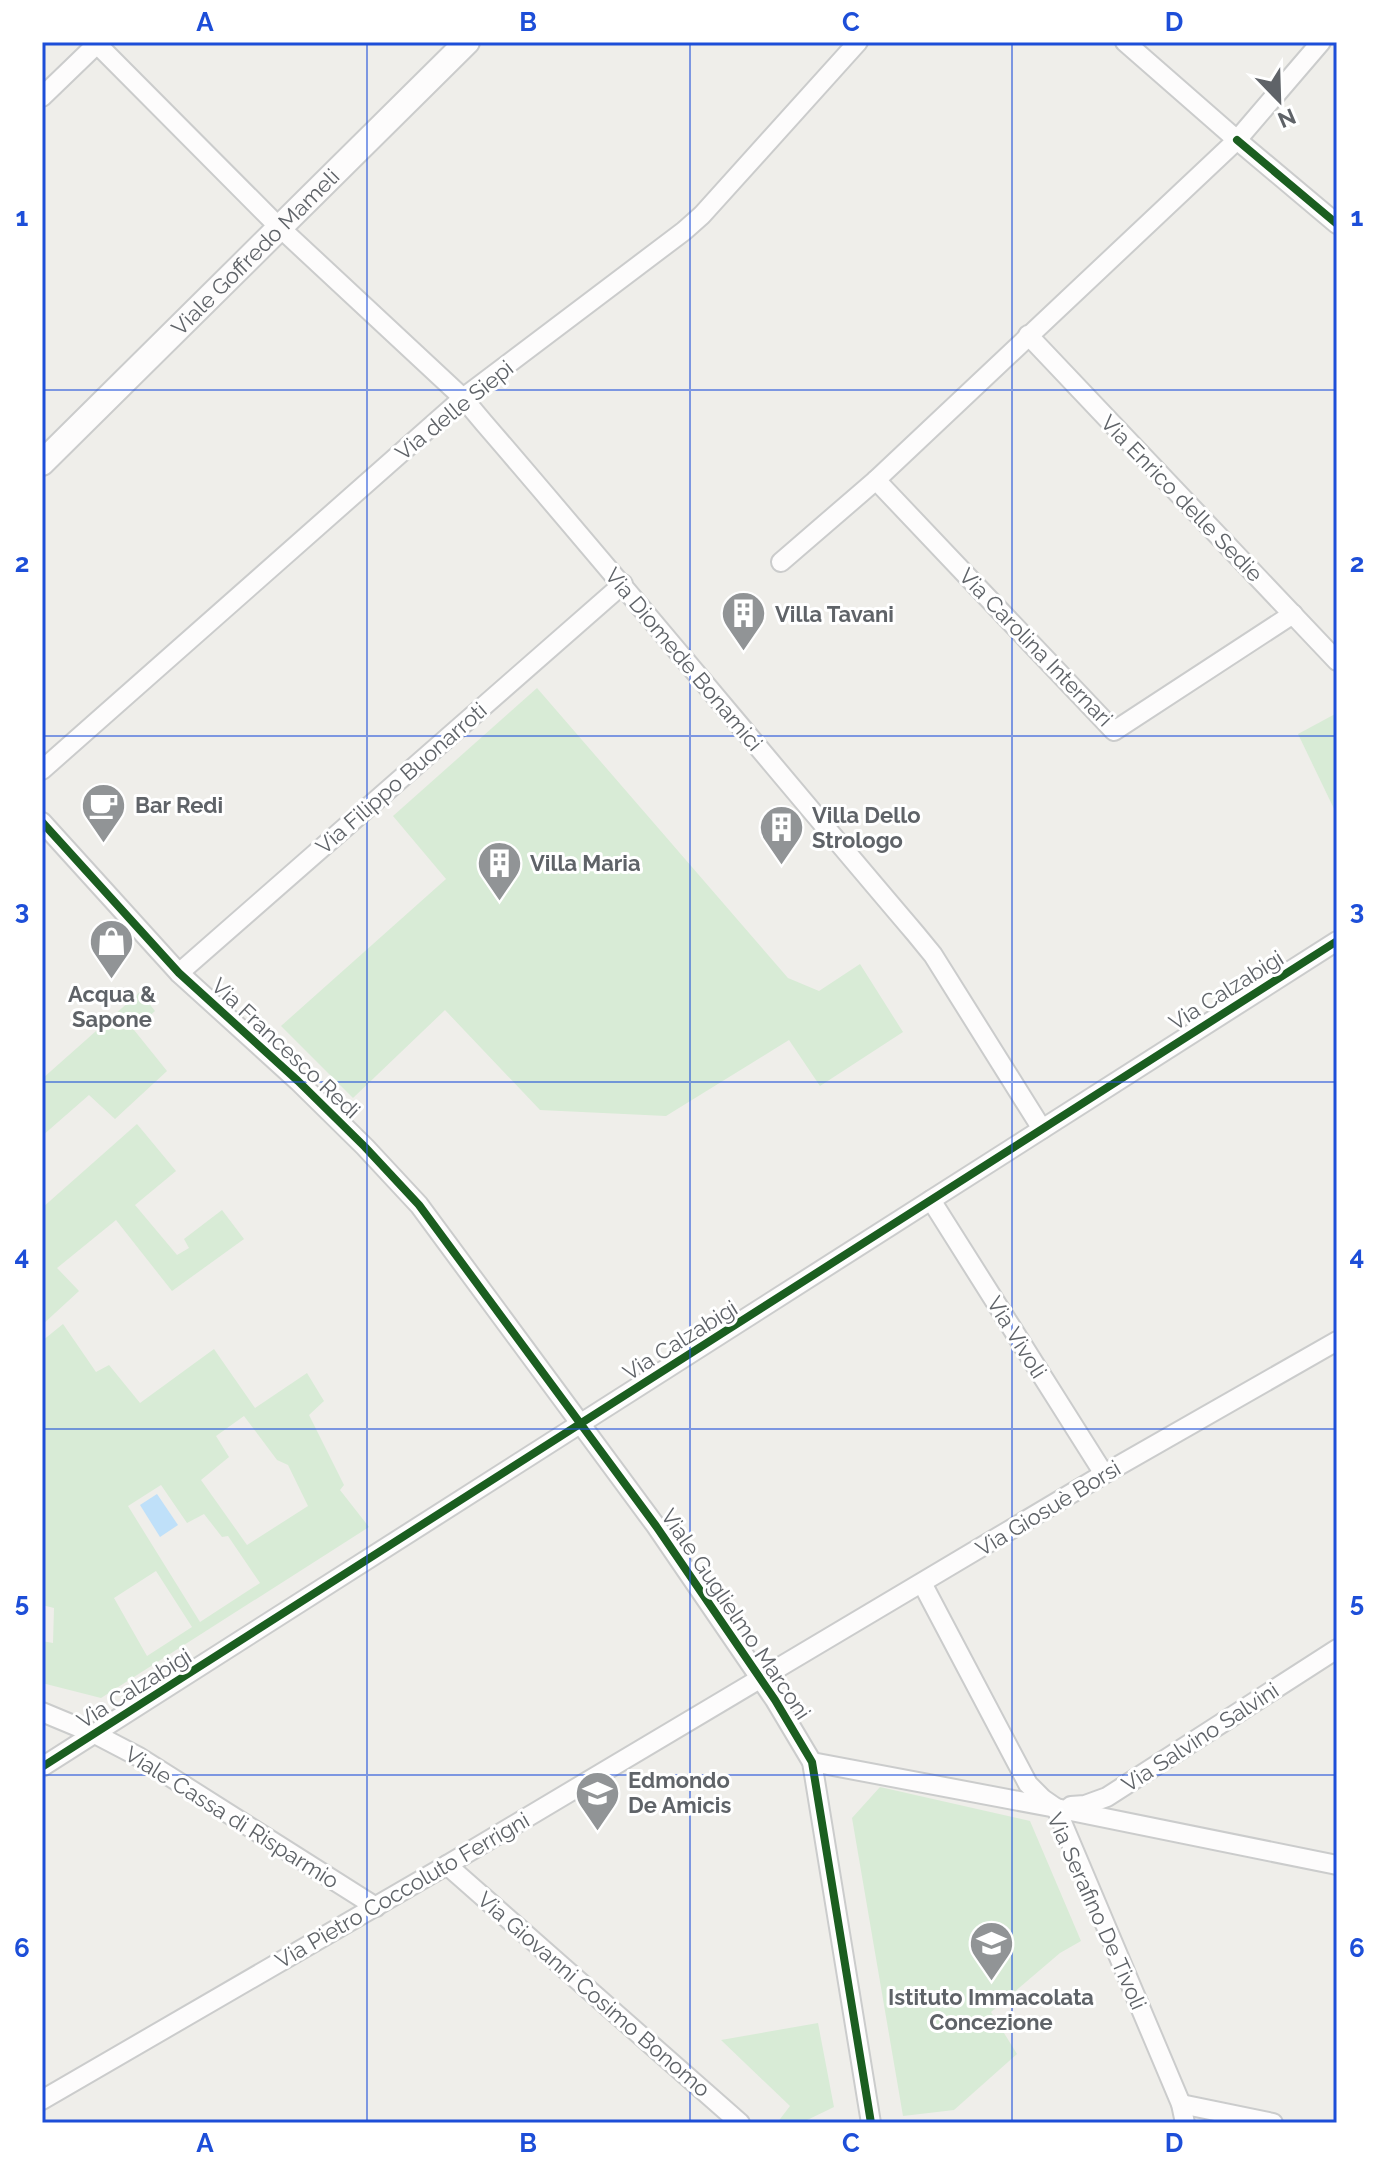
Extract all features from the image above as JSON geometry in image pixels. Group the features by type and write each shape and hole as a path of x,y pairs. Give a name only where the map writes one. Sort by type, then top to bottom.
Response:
{"street":[{"name":"Viale Goffredo Mameli","path":"42,463 467,42"},
{"name":"Via delle Siepi","path":"42,770 463,398 702,215 858,42"},
{"path":"1125,42 1337,224"},
{"path":"781,562 876,480 1237,140 1321,42"},
{"name":"Via Diomede Bonamici","path":"97,43 281,228 463,398 924,944 1042,1129"},
{"path":"42,97 97,43"},
{"name":"Via Enrico delle Sedie","path":"1028,335 1337,661"},
{"name":"Via Carolina Internari","path":"876,480 1114,731 1293,614"},
{"name":"Via Filippo Buonarroti","path":"179,973 623,584"},
{"name":"Via Francesco Redi","path":"42,822 179,973 298,1081 419,1205 580,1425"},
{"name":"Via Calzabigi","path":"42,1767 1337,941"},
{"name":"Via Vivoli","path":"931,1200 1104,1474"},
{"name":"Via Giosuè Borsi","path":"761,1679 1104,1474 1337,1341"},
{"name":"Viale Guglielmo Marconi","path":"580,1425 656,1526 761,1679 812,1762 871,2123"},
{"name":"Via Serafino De Tivoli","path":"922,1583 1028,1784 1056,1808 1183,2114"},
{"name":"Via Salvino Salvini","path":"1056,1808 1085,1805 1107,1797 1337,1649"},
{"name":"Via Pietro Coccoluto Ferrigni","path":"42,2100 761,1679"},
{"name":"Viale Cassa di Risparmio","path":"42,1712 139,1757 376,1907"},
{"path":"812,1762 1337,1865"},
{"name":"Via Giovanni Cosimo Bonomo","path":"447,1865 740,2123"},
{"path":"1183,2114 1273,2123"}],"green space":[{"path":"537,688 788,978 819,991 860,964 903,1032 820,1086 789,1040 666,1116 540,1110 445,1010 353,1098 281,1026 446,879 393,816"},
{"path":"1337,713 1337,815 1298,734"},
{"path":"140,992 155,1011 134,1030 167,1071 115,1119 89,1095 42,1136 42,1079"},
{"path":"137,1124 176,1171 135,1205 177,1255 189,1248 184,1239 222,1210 244,1239 172,1291 116,1220 57,1268 79,1291 42,1325 42,1208"},
{"path":"63,1324 96,1372 109,1365 140,1403 214,1349 255,1408 307,1373 324,1401 309,1415 344,1485 340,1490 369,1527 101,1698 42,1683 42,1641 53,1643 54,1608 42,1605 42,1341","holes":["244,1416 277,1460 288,1465 308,1506 247,1545 201,1480 229,1457 216,1436","161,1485 187,1523 204,1514 222,1537 228,1536 260,1583 200,1622 128,1506","156,1571 192,1627 147,1656 114,1598"]},
{"name":"Istituto Immacolata Concezione","path":"880,1787 1030,1821 1081,1941 1060,1953 991,2012 1017,2054 954,2110 903,2116 852,1818"},
{"path":"818,2023 834,2107 801,2123 777,2123 790,2106 721,2040"}],"water":[{"path":"157,1494 178,1525 160,1537 140,1505"}],"cycle path":[{"path":"1237,140 1337,224"},
{"path":"42,822 179,973 298,1081 419,1205 656,1526 775,1700 812,1762 871,2123"},
{"path":"42,1767 1337,941"}],"place":[{"name":"Villa Tavani","path":"744,653"},
{"name":"Bar Redi","path":"104,844"},
{"name":"Villa Dello Strologo","path":"781,867"},
{"name":"Villa Maria","path":"499,902"},
{"name":"Acqua & Sapone","path":"112,980"},
{"name":"Edmondo De Amicis","path":"597,1832"},
{"name":"Istituto Immacolata Concezione","path":"991,1983"}]}
